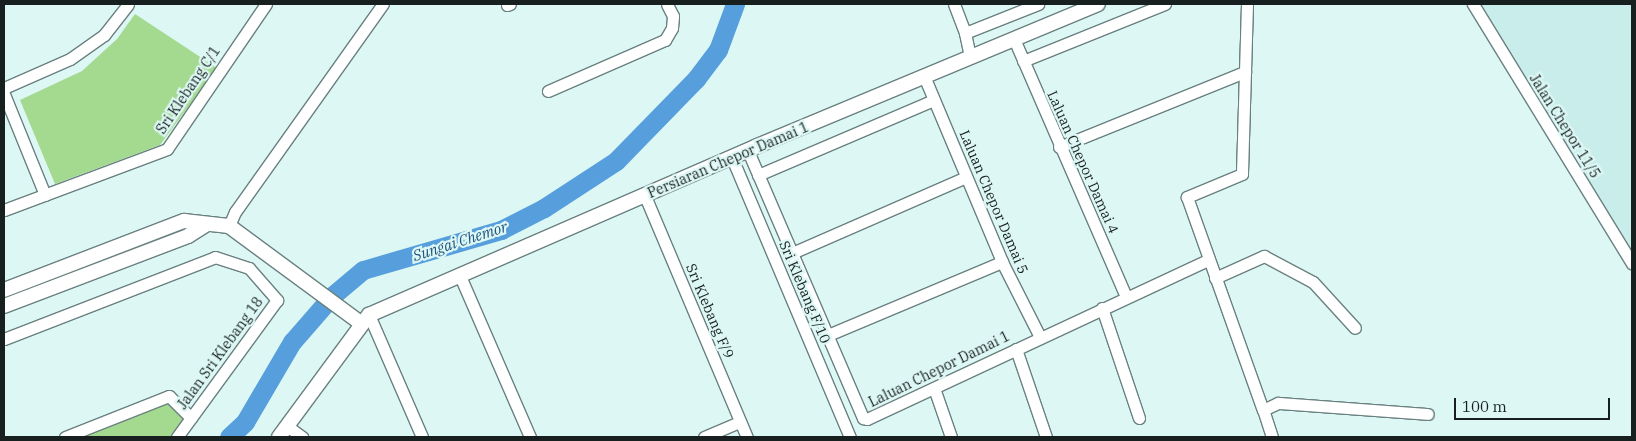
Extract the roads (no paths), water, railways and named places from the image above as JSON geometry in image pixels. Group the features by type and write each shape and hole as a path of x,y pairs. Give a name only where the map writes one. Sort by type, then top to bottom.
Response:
{"street":[{"path":"4,88 70,59 104,35 128,4"},
{"name":"Sri Klebang C/1","path":"4,210 167,149 266,4"},
{"path":"230,226 234,212 383,4"},
{"path":"548,91 665,40 672,28 673,16 667,4"},
{"path":"954,4 965,33 970,57"},
{"path":"965,33 1038,4"},
{"name":"Persiaran Chepor Damai 1","path":"365,319 748,151 1098,4"},
{"path":"1023,61 1165,4"},
{"path":"1247,4 1242,174 1187,197 1272,437"},
{"name":"Jalan Chepor 11/5","path":"1473,4 1632,263"},
{"name":"Laluan Chepor Damai 4","path":"1014,39 1059,147 1126,297"},
{"path":"1059,147 1244,72"},
{"name":"Laluan Chepor Damai 5","path":"924,76 1002,262 1040,337"},
{"path":"4,94 45,195"},
{"path":"758,175 934,100"},
{"name":"Laluan Chepor Damai 1","path":"748,151 863,418 870,419 1040,337 1208,260"},
{"name":"Sri Klebang F/10","path":"732,158 850,437"},
{"path":"792,253 966,177"},
{"name":"Sri Klebang F/9","path":"645,196 747,437"},
{"path":"4,290 184,221 230,226 346,310 365,319 422,437"},
{"path":"4,306 188,236 207,224"},
{"path":"1215,278 1264,256 1312,282 1355,328"},
{"name":"Jalan Sri Klebang 18","path":"4,339 215,257 249,268 277,300 177,437"},
{"path":"828,335 1002,262"},
{"path":"460,276 530,437"},
{"path":"1102,308 1139,418"},
{"path":"279,437 365,319"},
{"path":"1016,349 1046,437"},
{"path":"934,388 951,437"},
{"path":"65,437 169,396 191,418"},
{"path":"1263,410 1278,403 1428,414"},
{"path":"704,437 740,422"},
{"path":"287,426 302,437"}],"waterway":[{"name":"Sungai Chemor","path":"229,437 245,422 292,342 332,296 363,270 501,230 544,208 616,161 696,79 718,50 735,4"}]}
